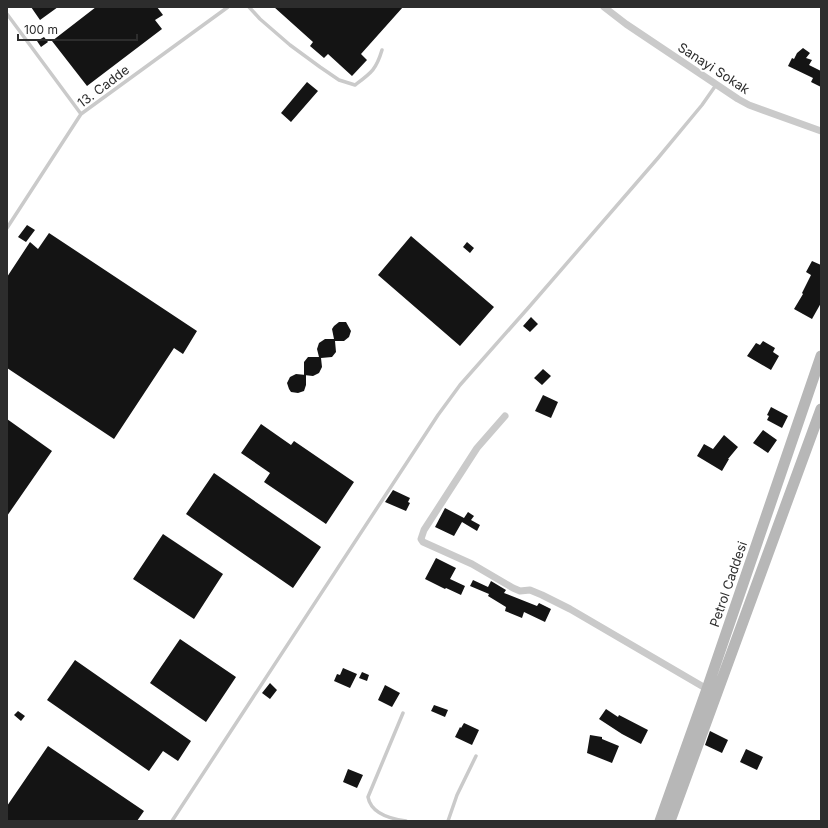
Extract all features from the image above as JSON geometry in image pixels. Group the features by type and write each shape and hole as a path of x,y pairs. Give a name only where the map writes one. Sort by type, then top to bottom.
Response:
{"main road":[{"name":"Petrol Caddesi","path":"660,821 707,689 821,356"},
{"name":"Petrol Caddesi","path":"670,821 821,409"}],"street":[{"name":"Sanayi Sokak","path":"604,7 626,24 716,85 749,105 821,131"},
{"path":"505,416 477,448 424,530 421,539 423,542 472,564 513,588 520,591 530,590 542,594 707,689"}],"lane":[{"name":"13. Cadde","path":"7,228 81,114 228,7"},
{"path":"249,7 260,19 290,45 339,80 354,85 368,76 378,65 382,50"},
{"path":"7,14 81,114"},
{"path":"172,821 438,414 460,385 658,158 702,105 716,85"},
{"path":"403,713 368,797 370,805 376,811 406,821"},
{"path":"448,821 457,795 476,756"}],"building":[{"path":"31,7 58,7 40,20"},
{"path":"96,7 157,7 163,15 155,20 162,29 87,86 52,41"},
{"path":"274,7 403,7 361,54 367,60 352,76 328,54 324,58 310,46 313,42"},
{"path":"44,37 48,42 41,47 37,41"},
{"path":"803,48 810,53 806,58 812,60 809,65 821,71 821,87 811,82 813,78 788,66 792,58 794,59 797,53"},
{"path":"307,82 318,91 291,122 281,113"},
{"path":"27,225 35,230 26,242 18,237"},
{"path":"49,233 197,331 183,354 174,348 114,439 7,368 7,277 30,242 38,249"},
{"path":"411,236 494,307 460,346 378,275"},
{"path":"467,242 474,248 470,253 463,247"},
{"path":"812,261 821,265 821,303 812,319 794,309 803,294 802,293 811,275 806,272"},
{"path":"531,317 538,324 530,332 523,326"},
{"path":"339,322 346,322 351,331 349,337 344,341 335,341 336,352 332,357 321,358 322,367 319,373 313,376 304,375 304,362 308,357 319,357 317,349 319,343 325,339 334,339 332,329"},
{"path":"763,341 775,348 773,352 779,356 771,370 747,356 756,343 760,345"},
{"path":"543,369 551,376 542,385 534,378"},
{"path":"296,374 306,375 306,385 304,391 298,393 291,392 287,383 290,377"},
{"path":"543,395 558,402 551,418 535,411"},
{"path":"771,407 788,416 782,428 767,420 769,416 767,415"},
{"path":"7,419 52,451 7,516"},
{"path":"261,424 291,445 294,441 354,482 326,524 264,482 270,473 241,453"},
{"path":"763,430 777,440 768,453 753,443"},
{"path":"724,435 738,447 728,459 722,471 697,456 704,444 713,449"},
{"path":"214,473 321,547 293,588 186,514"},
{"path":"393,490 410,498 408,502 410,503 406,511 385,502"},
{"path":"445,508 464,518 468,512 474,516 471,520 480,525 477,531 462,522 454,536 435,527"},
{"path":"163,534 223,574 194,619 133,579"},
{"path":"436,558 456,568 450,579 465,586 461,595 425,579"},
{"path":"473,580 488,587 491,581 506,590 504,593 537,606 539,603 551,609 545,622 524,612 522,618 505,611 506,607 488,596 489,594 470,586"},
{"path":"180,639 236,677 206,722 150,683"},
{"path":"75,660 191,741 178,761 163,751 149,771 47,700"},
{"path":"343,668 357,674 350,688 334,681 337,674 340,675"},
{"path":"362,672 369,675 367,681 359,678"},
{"path":"270,683 277,690 270,699 262,693"},
{"path":"385,685 400,693 392,707 378,700"},
{"path":"434,705 448,710 445,717 431,711"},
{"path":"606,709 618,717 619,715 648,730 641,744 599,719"},
{"path":"18,711 25,716 21,721 14,715"},
{"path":"464,723 479,730 472,745 455,737 460,727 461,728"},
{"path":"710,731 728,740 722,753 705,745"},
{"path":"590,735 602,737 602,739 619,746 612,763 587,753"},
{"path":"48,746 144,811 137,821 7,821 7,806"},
{"path":"746,749 763,757 757,770 740,762"},
{"path":"348,769 363,775 357,788 343,782"}]}
